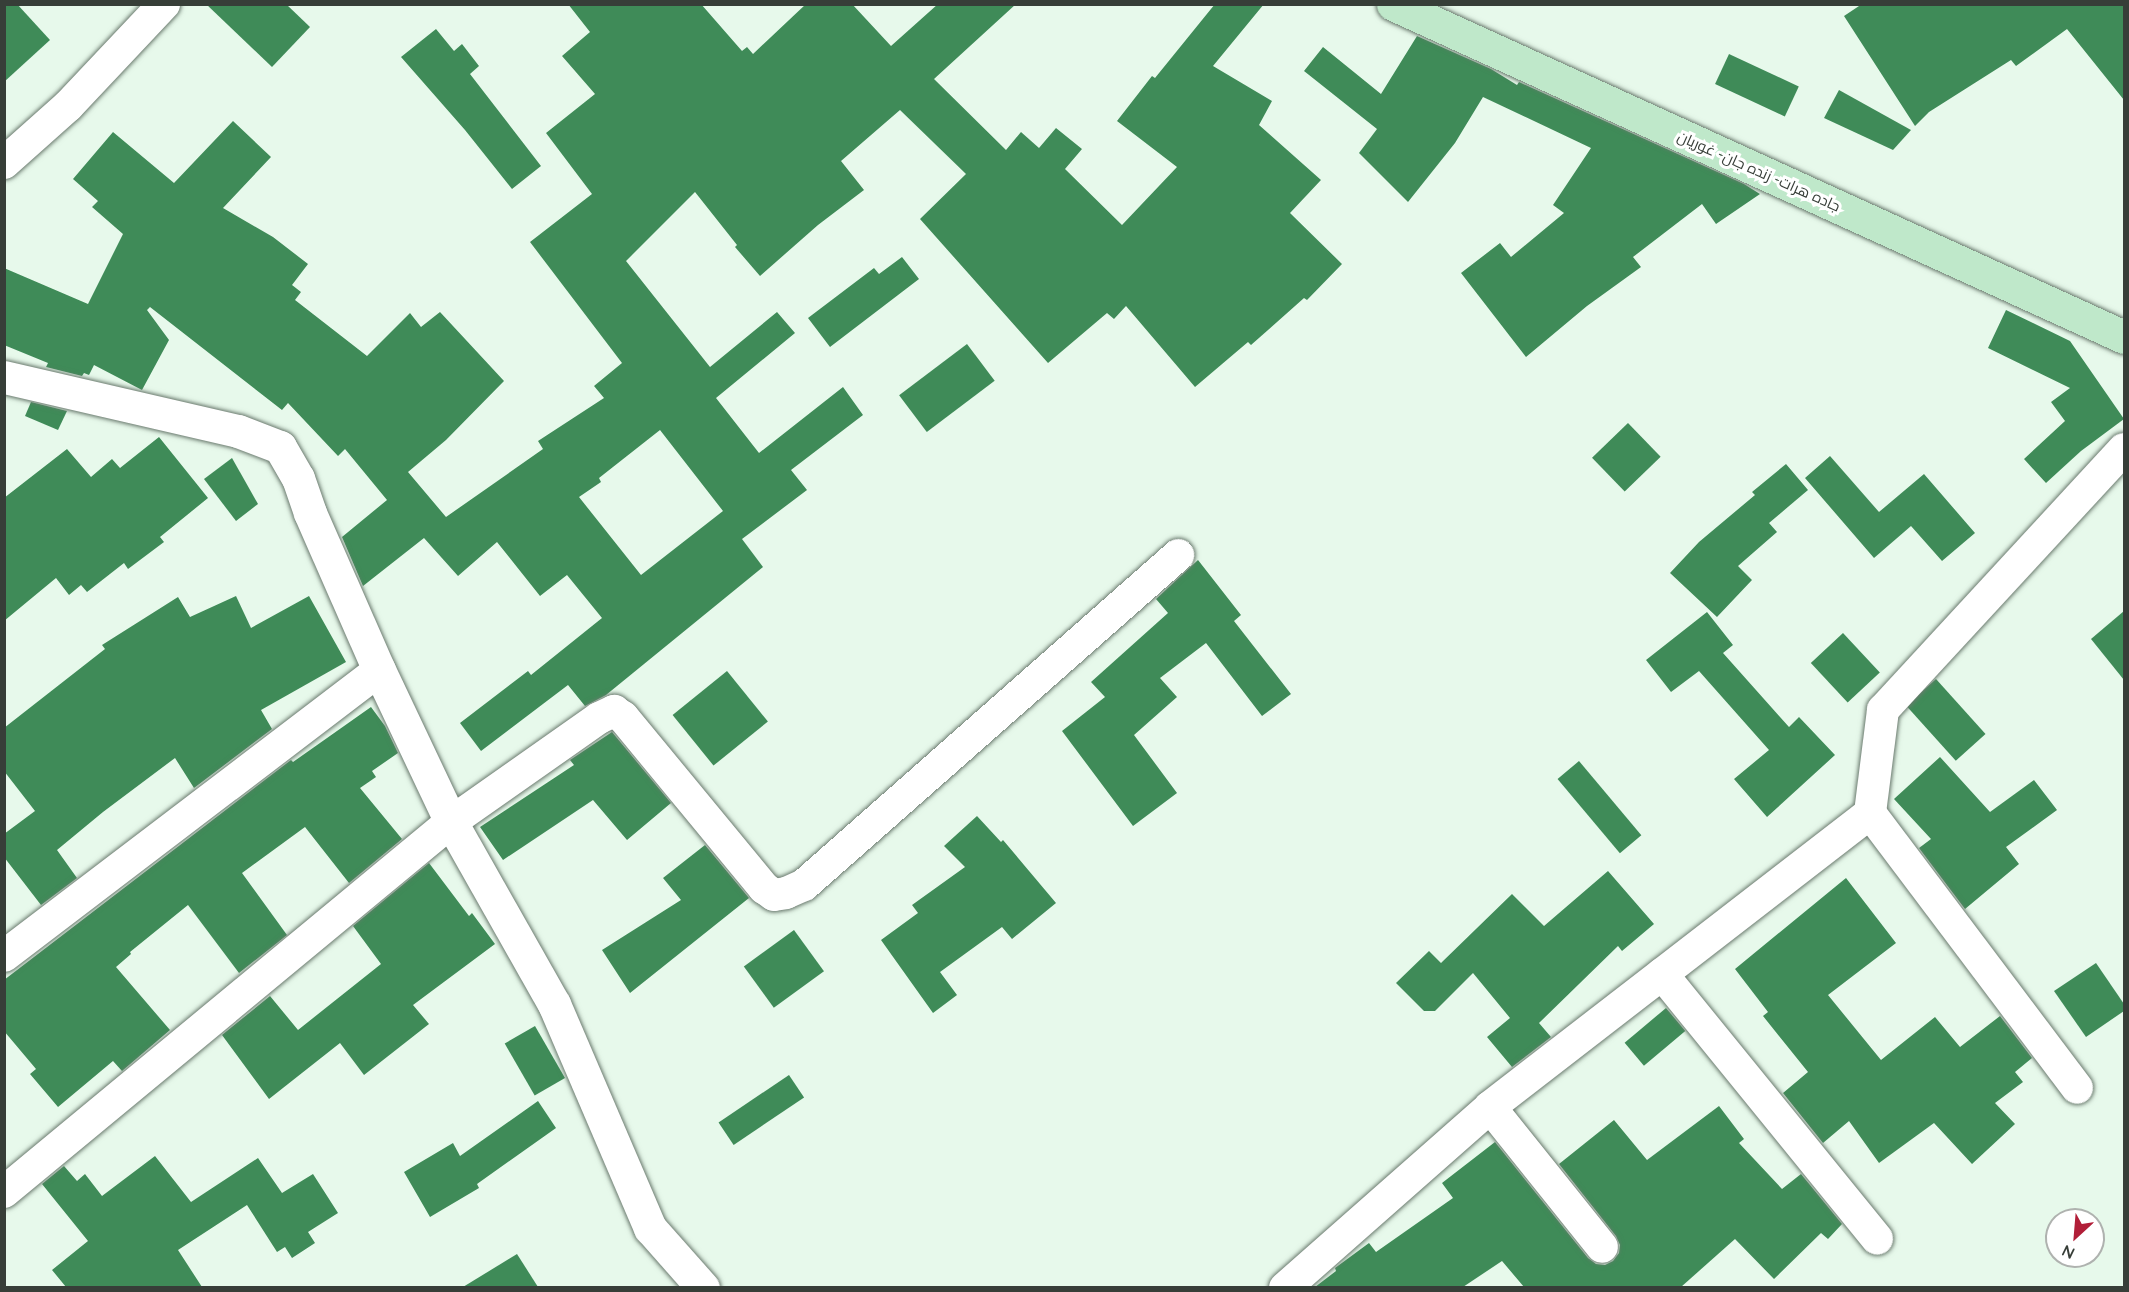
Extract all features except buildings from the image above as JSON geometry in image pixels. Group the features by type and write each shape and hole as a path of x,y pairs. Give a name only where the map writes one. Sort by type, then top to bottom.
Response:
{"main road":[{"name":"جاده هرات- زنده جان- غوریان","path":"1394,4 2124,338"}],"street":[{"path":"4,162 68,106 164,4"},
{"path":"4,377 238,431 280,447 298,478 310,513 379,670 451,822 554,1004 650,1228 703,1287"},
{"path":"2077,1088 1870,813 1883,710 2124,449"},
{"path":"4,1192 451,822 599,718 614,711 636,729 764,888 774,895 786,893 804,885 1178,555"},
{"path":"4,956 379,670"},
{"path":"1285,1287 1490,1107 1870,813"},
{"path":"1662,974 1877,1239"},
{"path":"1490,1107 1602,1247"}]}
